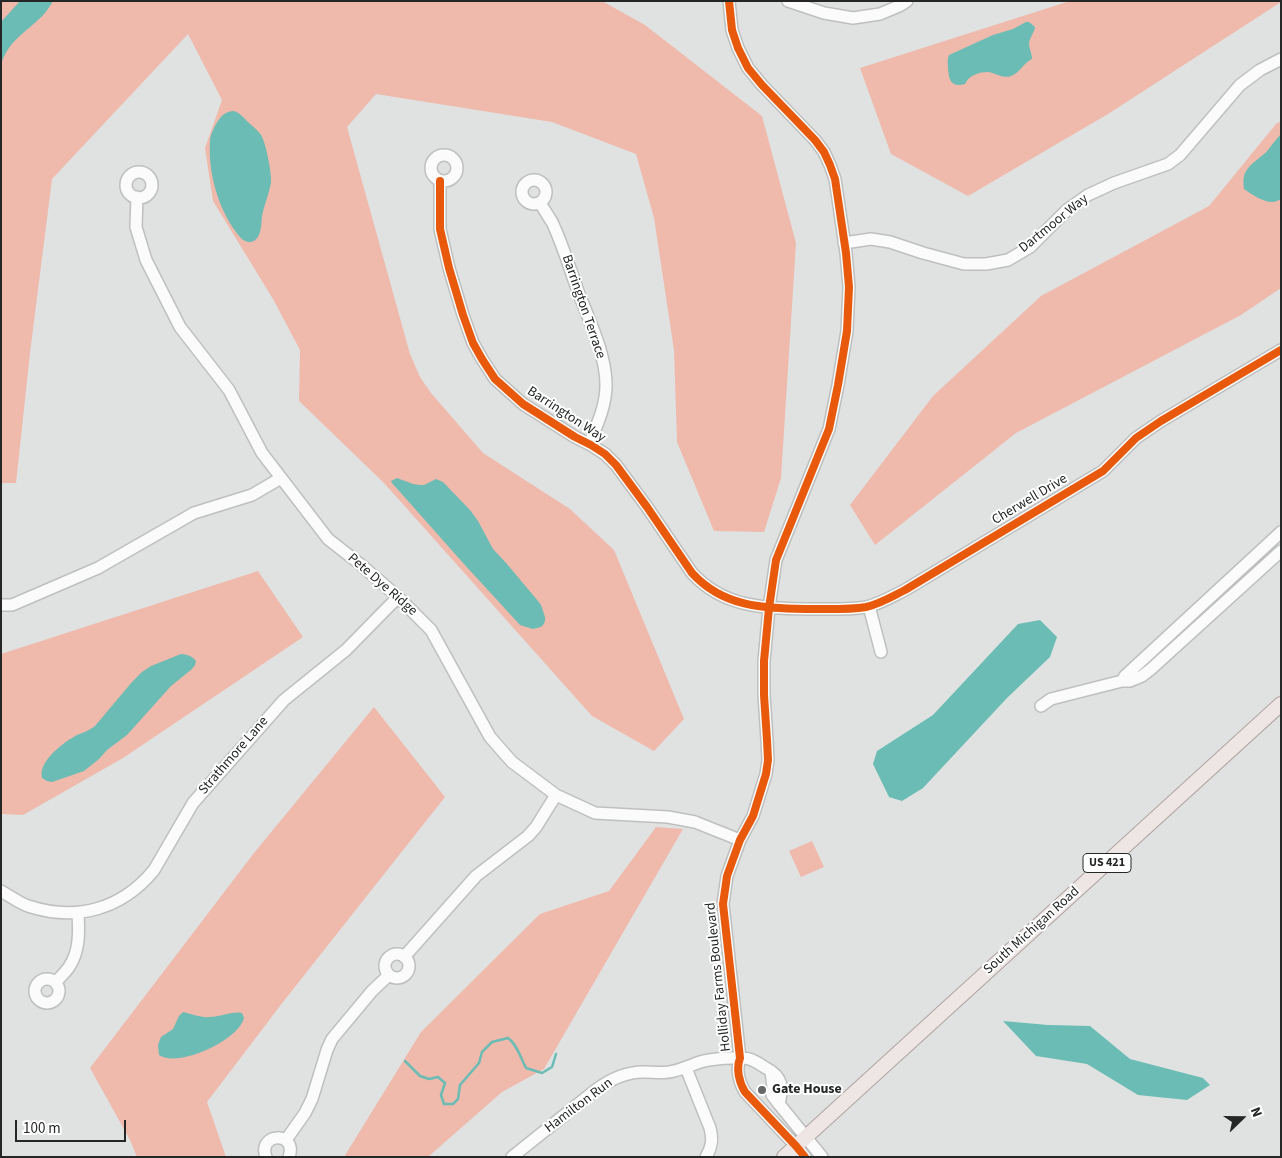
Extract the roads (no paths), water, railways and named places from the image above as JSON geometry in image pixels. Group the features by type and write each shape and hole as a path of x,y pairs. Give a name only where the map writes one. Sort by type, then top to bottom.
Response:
{"main road":[{"name":"South Michigan Road","path":"784,1157 1281,704"}],"street":[{"name":"Holliday Farms Boulevard","path":"729,1 732,30 748,68 815,140 824,152 830,165 844,243 849,287 847,330 829,429 776,560 764,661 767,767 753,816 740,840 727,876 724,904 740,1058 738,1063 741,1085 745,1092 801,1141"},
{"path":"788,1 824,13 852,18 880,14 908,1"},
{"name":"Dartmoor Way","path":"844,243 871,239 890,242 964,264 986,264 1008,260 1030,247 1067,210 1088,195 1114,183 1168,164 1180,155 1240,85 1260,70 1281,59"},
{"name":"Barrington Way","path":"440,181 440,229 449,268 473,343 495,379 523,404 605,454 616,464 699,581 725,597 769,608"},
{"name":"Pete Dye Ridge","path":"137,197 136,227 146,260 180,327 229,390 262,453 328,539 398,597 431,630 490,736 512,762 556,795 596,813 668,816 695,822 740,840"},
{"name":"Barrington Terrace","path":"540,203 551,221 563,250 591,324 605,373 604,405 589,444"},
{"name":"Cherwell Drive","path":"769,608 840,609 869,606 905,590 1103,470 1136,438 1161,421 1281,350"},
{"path":"1,605 12,605 98,568 194,513 252,495 281,478"},
{"path":"1122,682 1125,676 1177,626 1281,532"},
{"path":"1041,706 1051,699 1130,681 1146,673 1279,553 1268,543"},
{"name":"Strathmore Lane","path":"1,891 26,905 55,912 88,912 111,905 126,897 146,880 154,870 193,803 284,700 346,650 398,597"},
{"path":"869,606 881,652"},
{"path":"1177,626 1188,637"},
{"path":"404,956 476,876 528,836 536,827 556,795"},
{"path":"56,982 70,967 75,956 79,942 78,913"},
{"path":"396,954 404,956 409,966 406,974 400,978 389,975 385,968 386,960 396,954"},
{"path":"286,1140 305,1113 312,1099 332,1039 372,991 389,975"},
{"name":"Holliday Farms Boulevard","path":"740,1058 756,1062 779,1078 782,1088 779,1104 801,1141"},
{"name":"Hamilton Run","path":"512,1157 597,1089 622,1075 642,1072 664,1073 686,1068 702,1061 740,1058"},
{"path":"686,1068 710,1128 711,1146 706,1157"},
{"path":"266,1157 266,1144 278,1137 286,1140 290,1147 289,1157"},
{"path":"801,1141 805,1157"},
{"path":"801,1141 822,1157"}],"water":[{"path":"20,1 53,1 42,16 11,45 1,65 1,22"},
{"path":"1026,22 1035,27 1029,43 1032,59 1017,73 1005,77 988,72 972,76 965,84 956,85 951,82 948,68 949,55"},
{"path":"233,111 241,115 261,135 267,151 271,173 271,183 259,235 251,242 240,237 224,212 219,201 211,165 210,142 212,131 222,115"},
{"path":"1281,134 1281,199 1268,202 1244,189 1244,177 1249,167 1268,150"},
{"path":"397,478 420,485 436,479 443,482 470,510 493,549 541,605 545,621 541,627 533,629 520,625 392,483 391,481"},
{"path":"1040,620 1057,637 1050,657 1007,698 923,788 902,801 889,797 873,764 877,751 933,715 1018,624"},
{"path":"181,654 193,658 196,661 195,665 171,686 127,735 84,771 52,782 42,778 44,765 53,753 72,738 95,726 142,672 151,666"},
{"path":"183,1012 207,1017 242,1013 244,1018 231,1035 206,1050 179,1058 168,1058 159,1055 158,1045 161,1037 173,1029"},
{"path":"1003,1021 1090,1026 1130,1059 1203,1078 1210,1085 1187,1100 1138,1095 1087,1064 1036,1056"}],"waterway":[{"path":"405,1061 420,1076 429,1079 438,1077 445,1083 441,1095 444,1104 453,1104 458,1099 460,1085 479,1063 482,1052 492,1042 508,1038 516,1048 526,1068 542,1073 552,1067 556,1054"}],"place":[{"name":"Gate House","path":"762,1090"}]}
